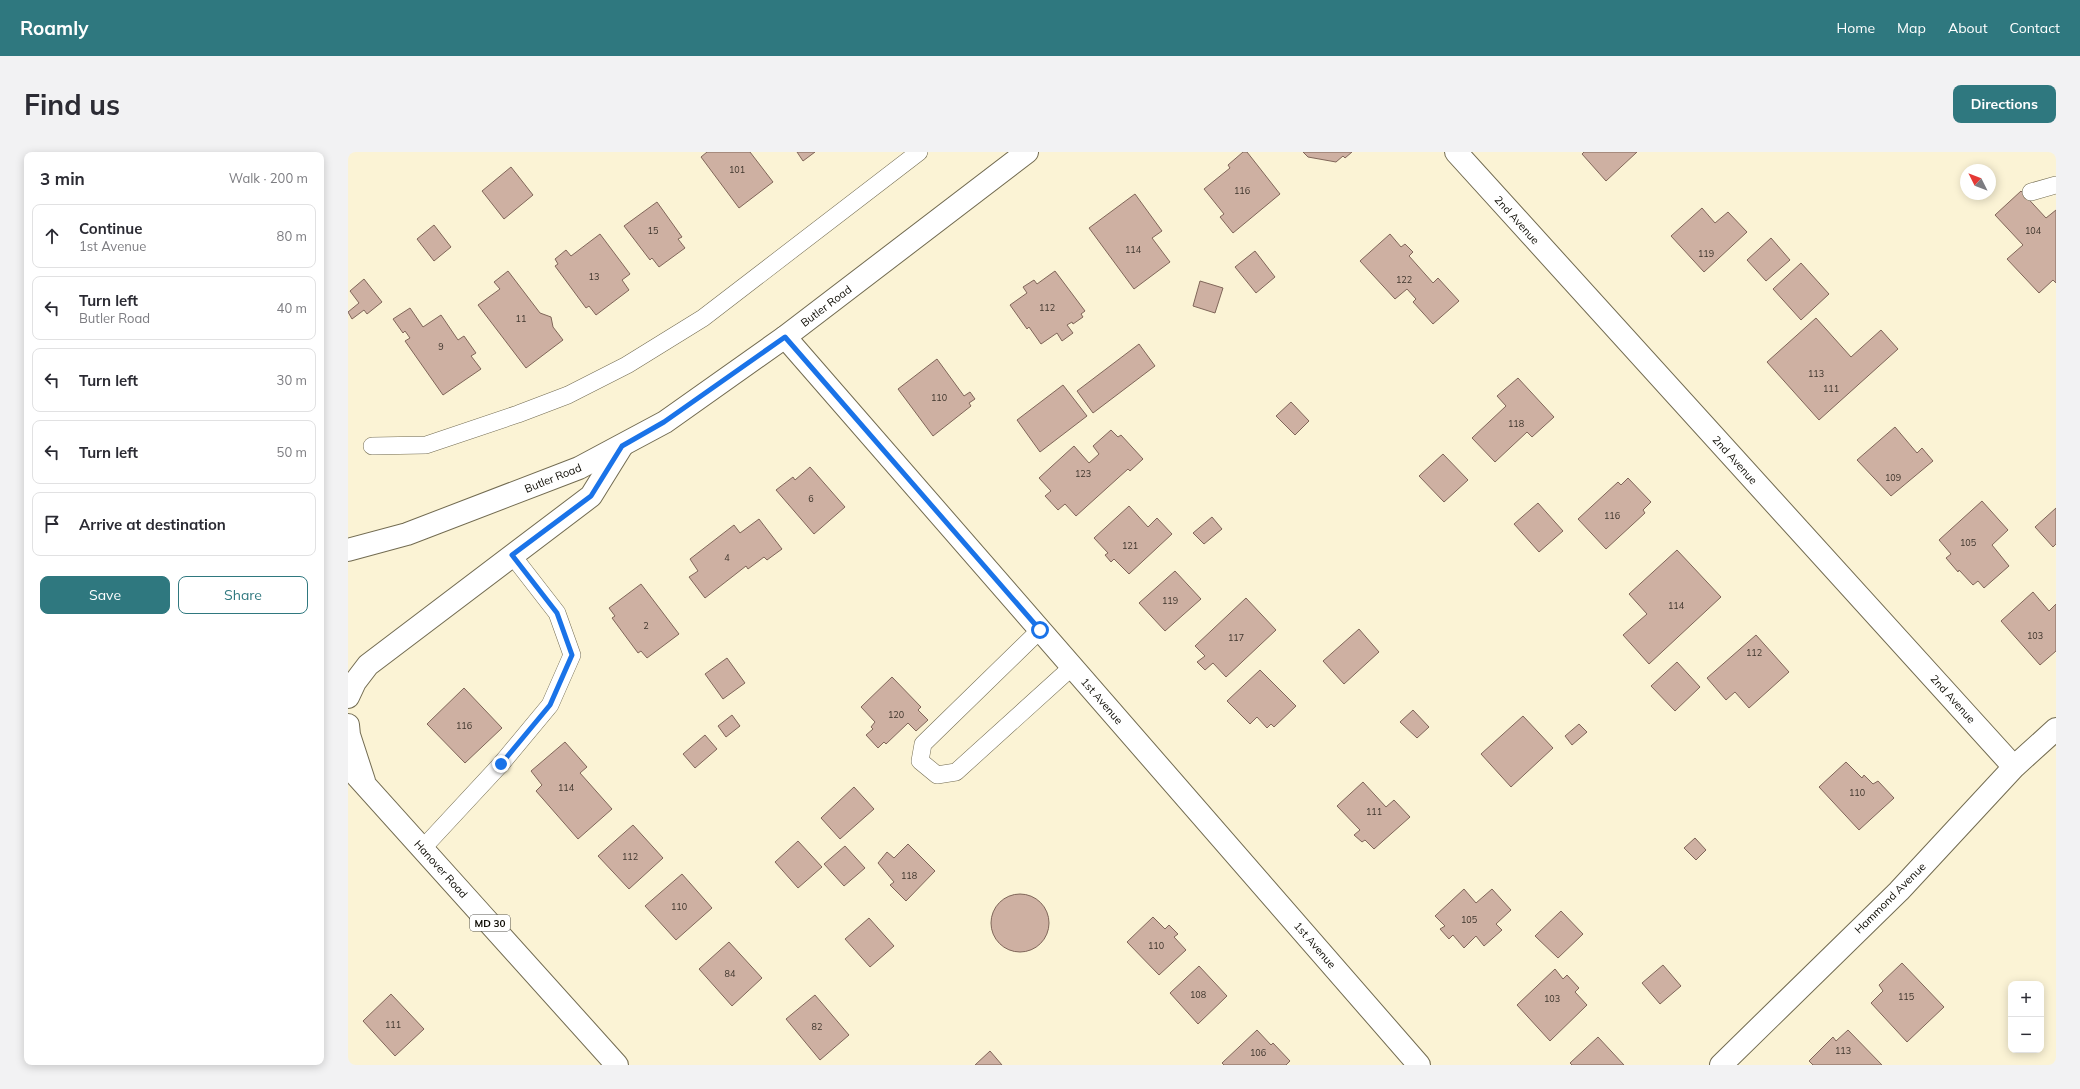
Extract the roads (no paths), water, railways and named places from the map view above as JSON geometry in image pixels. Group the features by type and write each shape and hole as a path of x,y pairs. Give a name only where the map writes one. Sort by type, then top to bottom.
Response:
{"street":[{"name":"Butler Road","path":"348,550 407,534 579,468 664,422 785,337 1027,152"},
{"name":"2nd Avenue","path":"1456,152 2014,767"},
{"name":"1st Avenue","path":"785,337 1419,1065"},
{"path":"348,697 355,682 368,665 591,496 622,446"},
{"path":"348,725 349,735 366,786"},
{"name":"Hammond Avenue","path":"1721,1065 1899,891 2014,767 2056,729"},
{"name":"Hanover Road","path":"348,766 615,1063"}],"lane":[{"path":"372,446 426,445 518,414 568,395 628,365 704,318 919,152"},
{"path":"2031,192 2056,185"},
{"path":"423,848 501,764 550,705 572,655 557,613 512,555"},
{"path":"1040,630 923,744 920,761 937,775 956,772 1072,667"}]}
